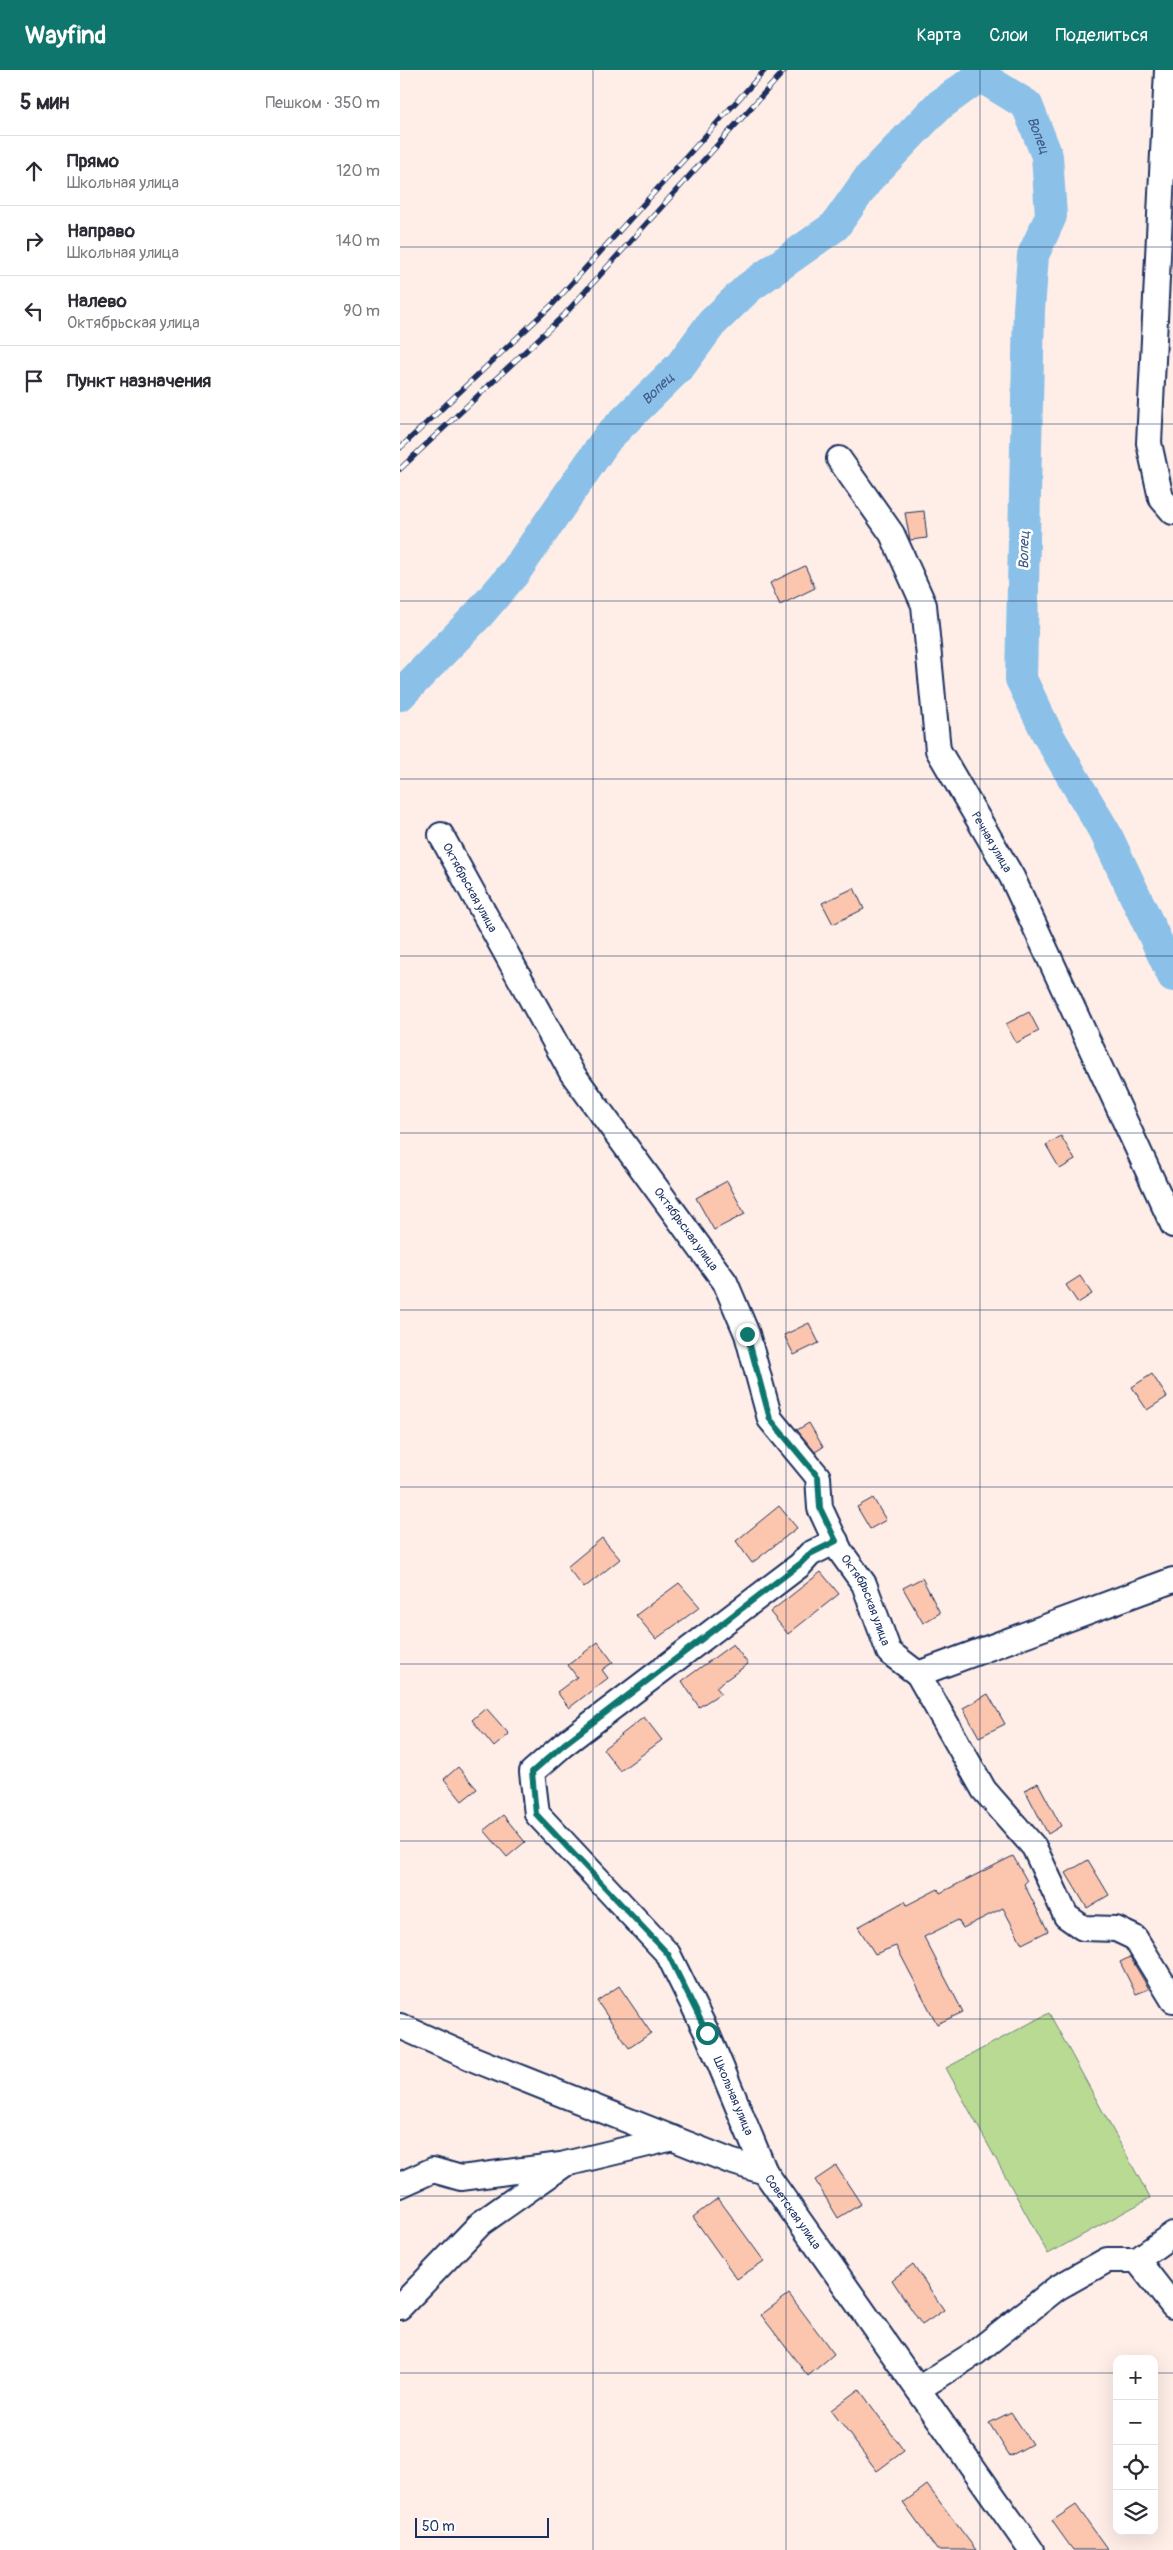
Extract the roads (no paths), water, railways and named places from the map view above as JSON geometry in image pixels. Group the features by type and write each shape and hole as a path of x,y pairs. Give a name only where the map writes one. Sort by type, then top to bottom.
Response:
{"street":[{"path":"1167,70 1149,443 1161,498 1173,512"},
{"name":"Речная улица","path":"839,459 892,534 924,604 938,750 1012,877 1173,1225"},
{"name":"Октябрьская улица","path":"441,835 572,1073 725,1282 747,1334 770,1419 818,1477 820,1508 836,1541 864,1584 890,1652 918,1674 984,1790 1034,1847 1066,1916 1083,1928 1116,1929 1135,1938 1173,2000"},
{"name":"Школьная улица","path":"766,2172 707,2033 668,1954 536,1814 532,1772 563,1745 800,1564 810,1554 836,1541"},
{"path":"918,1674 1173,1580"},
{"name":"Советская улица","path":"400,2026 476,2060 730,2161 766,2172 1031,2550"},
{"path":"400,2185 433,2170 461,2178 565,2164 673,2138"},
{"path":"400,2307 481,2223 565,2164"},
{"path":"918,2389 975,2353 1057,2288 1107,2260 1137,2260 1173,2234"},
{"path":"1137,2260 1173,2306"}],"waterway":[{"name":"Вопец","path":"400,695 479,614 515,572 608,437 681,365 711,324 748,288 835,226 869,178 937,107 980,76 1027,105 1047,156 1051,216 1033,255 1029,310 1021,679 1048,735 1106,834 1173,976"}],"railway":[{"path":"400,448 553,304 765,70"},
{"path":"400,469 564,315 785,70"}]}
